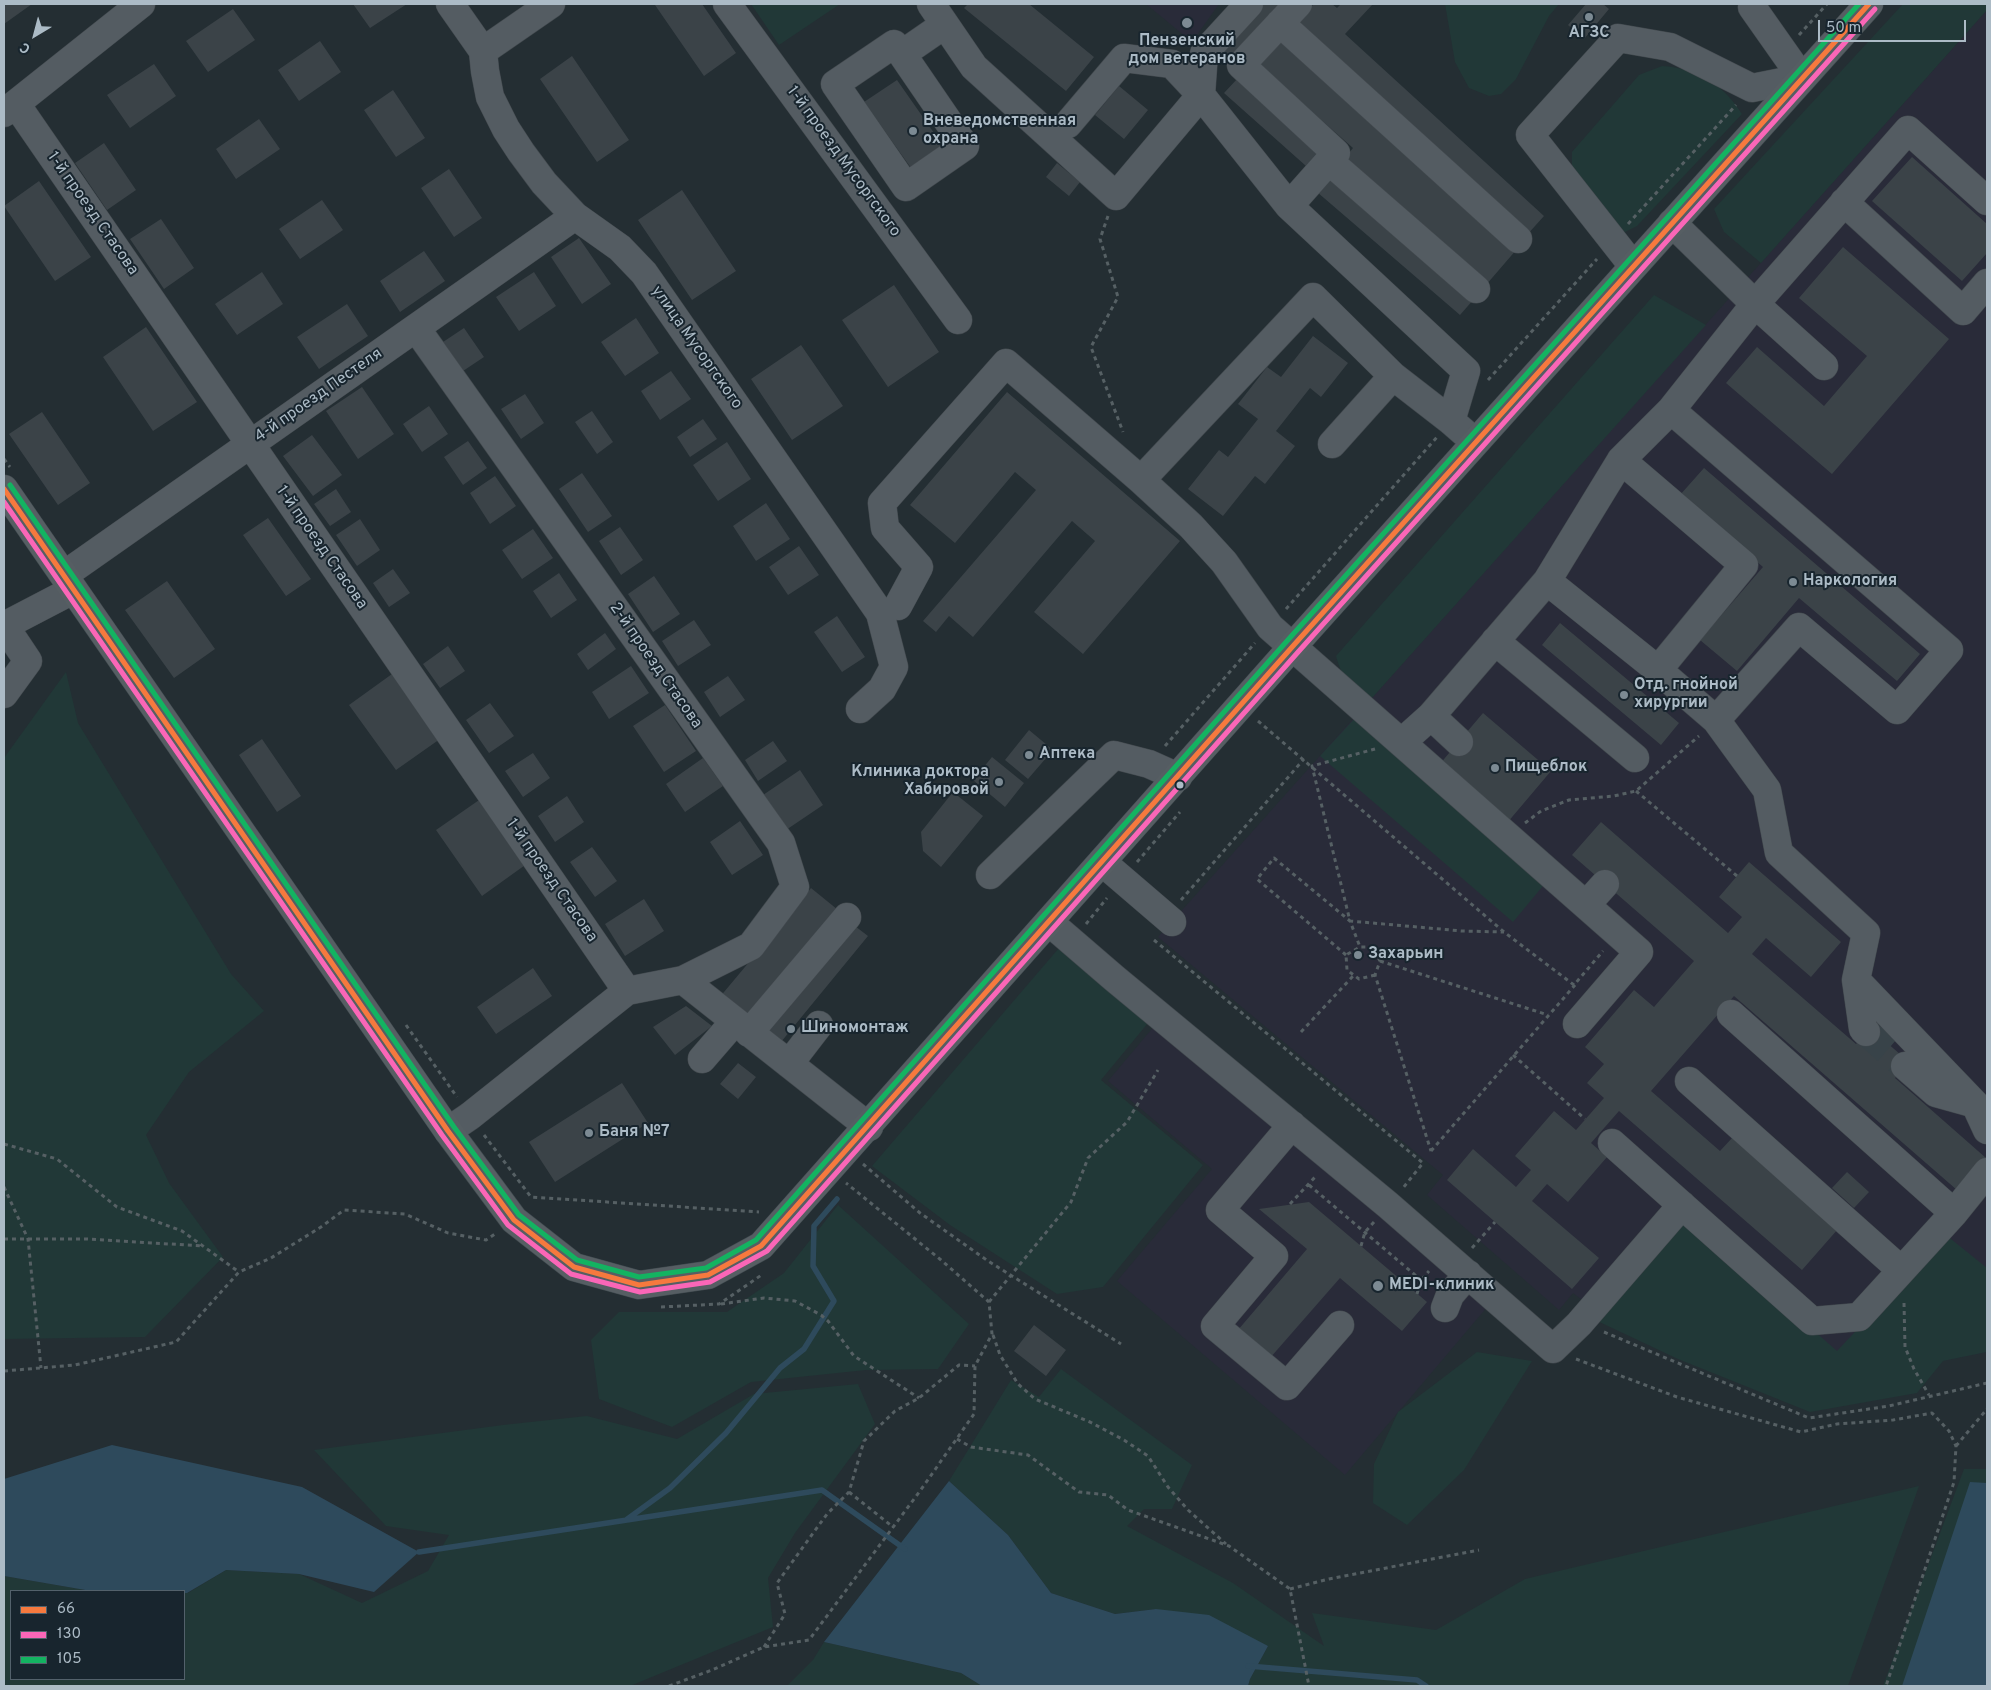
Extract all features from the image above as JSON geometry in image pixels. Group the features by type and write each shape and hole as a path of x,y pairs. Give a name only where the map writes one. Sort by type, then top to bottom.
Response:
{"main road":[{"path":"10,482 68,583 448,1131 514,1220 574,1267 639,1285 708,1275 761,1246 838,1184 847,1151 1293,646 1802,78 1865,5"}],"street":[{"path":"10,109 141,4"},
{"name":"улица Мусоргского","path":"450,4 483,51 490,97 506,128 544,183 575,216 620,248 644,274 880,613 894,667 882,689 860,709"},
{"path":"483,51 551,4"},
{"name":"1-й проезд Мусоргского","path":"727,4 958,320"},
{"path":"902,54 938,14 974,67 1116,196 1201,95 1204,54 1249,4"},
{"path":"1633,266 1530,135 1618,38 1670,47 1752,88 1802,78 1752,8 1754,4"},
{"path":"1289,206 1336,152 1241,65 1289,13 1518,239"},
{"path":"894,44 902,54 965,146 906,187 835,84 894,44"},
{"path":"1068,124 1124,58 1172,64 1201,95 1289,206 1466,371 1451,421"},
{"name":"1-й проезд Стасова","path":"10,109 250,444 627,991"},
{"path":"1402,742 1431,716 1547,581 1621,460 1671,410 1755,304 1908,130 1987,201"},
{"path":"1329,161 1476,289"},
{"path":"1844,202 1963,310 1987,283"},
{"name":"4-й проезд Пестеля","path":"4,625 68,583 250,444 575,216"},
{"path":"1672,222 1755,304 1824,366"},
{"path":"1141,480 1313,297 1393,376 1475,442"},
{"name":"2-й проезд Стасова","path":"416,328 781,843 795,887 751,946 683,980"},
{"path":"898,606 919,567 885,528 882,503 1006,362 1141,480 1190,526 1224,562 1270,626 1639,952 1577,1024"},
{"path":"1332,444 1393,376"},
{"path":"1671,410 1949,650 1897,710 1799,627 1716,720"},
{"path":"1621,460 1744,566 1658,670"},
{"path":"1547,581 1658,670 1716,720 1767,790 1779,853 1866,933 1856,980 1863,1029 1866,1032"},
{"path":"4,625 28,661 4,694"},
{"path":"1495,641 1635,758"},
{"path":"1431,716 1458,742"},
{"path":"990,875 1114,755 1149,764 1178,777"},
{"path":"1102,862 1170,919"},
{"path":"1586,905 1605,884"},
{"path":"702,1059 741,1027 847,917"},
{"path":"1049,922 1114,978 1154,1004 1292,1125 1553,1348 1579,1324 1682,1205"},
{"path":"448,1131 470,1116 627,991 683,980 868,1127"},
{"path":"1856,980 1974,1104 1987,1130"},
{"path":"1730,1014 1954,1213"},
{"path":"789,1064 819,1025"},
{"path":"1905,1066 1936,1093 1974,1104"},
{"path":"1689,1081 1902,1270"},
{"path":"1292,1125 1220,1210 1274,1256 1216,1326 1287,1386 1340,1325"},
{"path":"1612,1143 1812,1321 1859,1317 1954,1213 1987,1172"},
{"path":"1445,1308 1450,1295 1468,1274"}],"path":[{"path":"1784,52 1827,4"},
{"path":"1484,385 1752,88"},
{"path":"1116,196 1100,239 1118,297 1091,347 1124,436"},
{"path":"1149,764 1451,421"},
{"path":"4,459 10,482"},
{"path":"1258,720 1504,932 1574,984 1596,1003"},
{"path":"1508,836 1540,812 1569,800 1614,796 1636,791 1716,720"},
{"path":"1312,766 1402,742"},
{"path":"1304,759 1170,919 1150,937 1423,1163 1403,1187 1410,1193"},
{"path":"1312,766 1350,921 1360,947"},
{"path":"1636,791 1737,876"},
{"path":"1374,975 1360,979 1347,970 1346,954 1257,879 1274,858 1350,921 1462,931 1504,932"},
{"path":"1072,941 1107,898 1114,904"},
{"path":"1380,961 1374,975 1431,1151 1618,934"},
{"path":"1346,954 1360,947 1373,947 1380,961 1548,1014"},
{"path":"1301,1032 1354,975"},
{"path":"401,1019 470,1116 531,1196 758,1212 765,1205"},
{"path":"1513,1055 1585,1119"},
{"path":"1158,1070 1127,1122 1088,1158 1071,1202 989,1302 992,1334 1000,1355 1018,1384 1035,1399 1090,1422 1124,1440 1148,1456 1168,1486 1188,1510 1229,1546 1290,1589 1309,1686"},
{"path":"4,1144 57,1159 117,1206 182,1231 239,1272"},
{"path":"847,1151 920,1213 1010,1275 1121,1344"},
{"path":"838,1184 941,1260 989,1302"},
{"path":"1290,1204 1309,1185 1421,1280 1417,1294"},
{"path":"4,1187 28,1239 41,1368"},
{"path":"4,1371 75,1365 176,1342 239,1272 271,1258 321,1227 344,1210 405,1214 448,1233 486,1240 514,1220"},
{"path":"1466,1242 1473,1249 1495,1222"},
{"path":"1362,1246 1365,1232"},
{"path":"4,1239 96,1240 204,1246"},
{"path":"1902,1270 1906,1347 1914,1369 1929,1395"},
{"path":"719,1304 764,1273"},
{"path":"655,1308 719,1304 764,1298 795,1301 821,1315 828,1321 854,1356 919,1398"},
{"path":"1579,1324 1591,1326 1809,1418 1889,1406 1929,1395 1987,1383"},
{"path":"669,1686 712,1670 764,1647 809,1640 920,1491 974,1414 975,1366 992,1334"},
{"path":"1553,1348 1678,1398 1801,1432 1838,1424 1893,1420 1932,1413 1949,1431 1956,1446 1954,1482 1886,1686"},
{"path":"764,1647 785,1614 777,1584 827,1514 849,1492 864,1441 894,1411 919,1398 959,1365 975,1366"},
{"path":"1956,1446 1987,1409"},
{"path":"957,1439 971,1447 1028,1455 1079,1492 1108,1494 1128,1510 1229,1546"},
{"path":"849,1492 892,1527"},
{"path":"1290,1589 1329,1579 1479,1550"}],"shaded area":[{"name":"Пензенский дом ветеранов","path":"1146,4 1219,4 1192,42"},
{"path":"1987,10 1987,1352 1914,1369 1592,1307 1573,1293 1559,1310 1427,1195 1443,1175 1158,937"},
{"path":"1156,1024 1488,1306 1345,1475 1117,1281 1212,1169 1108,1081"},
{"path":"112,1445 302,1487 419,1552 374,1592 299,1574 226,1570 187,1593 185,1593 185,1590 85,1590 4,1576 4,1479"},
{"path":"949,1481 1008,1535 1051,1593 1115,1614 1156,1609 1209,1615 1268,1646 1248,1686 982,1686 961,1673 824,1642"},
{"path":"1970,1482 1987,1483 1987,1686 1902,1686"}],"green space":[{"path":"751,4 840,4 779,45"},
{"path":"1445,4 1559,4 1549,16 1516,79 1501,94 1489,96 1469,88 1455,62"},
{"path":"1903,4 1987,4 1987,10 1761,263 1724,232 1714,209"},
{"path":"1662,66 1687,70 1708,80 1727,95 1742,114 1637,226 1625,232 1617,228 1572,173 1572,152 1639,75"},
{"path":"1654,295 1706,325 1372,698 1353,686 1341,671 1336,656"},
{"path":"66,672 78,723 231,974 264,1011 189,1072 146,1135 169,1183 223,1257 145,1337 4,1339 4,758"},
{"path":"1355,718 1547,881 1513,922 1320,756"},
{"path":"1059,948 1148,1023 1101,1080 1203,1165 1103,1287 1057,1294 950,1225 872,1166"},
{"path":"838,1205 969,1324 938,1369 866,1370 751,1382 672,1427 599,1399 591,1340 619,1312 727,1312 784,1273"},
{"path":"1683,1225 1696,1227 1837,1351 1946,1235 1987,1268 1987,1352 1943,1361 1917,1393 1810,1412 1678,1359 1591,1318 1671,1229"},
{"path":"1477,1352 1532,1361 1464,1470 1407,1525 1373,1503 1374,1464 1398,1412"},
{"path":"1061,1369 1192,1465 1172,1509 1144,1509 1127,1526 1233,1583 1324,1646 1312,1613 1436,1630 1525,1579 1919,1486 1848,1686 1248,1686 1268,1646 1156,1609 1115,1614 1051,1593 1008,1535 949,1481 1011,1380 1039,1397"},
{"path":"858,1384 875,1424 795,1533 768,1578 773,1627 630,1686 4,1686 4,1576 85,1590 10,1590 10,1680 185,1680 185,1593 226,1570 299,1574 362,1603 428,1571 449,1535 386,1526 314,1450 587,1416 677,1439 754,1394"},
{"path":"1964,1469 1987,1469 1987,1686 1883,1686"},
{"path":"824,1642 961,1673 982,1686 787,1686 813,1660"}],"building":[{"path":"4,4 32,4 4,24"},
{"path":"353,4 407,4 370,28"},
{"path":"656,4 702,4 736,53 704,76"},
{"path":"968,4 1029,4 1094,57 1066,91 964,8"},
{"path":"1260,4 1288,4 1230,67 1215,53"},
{"path":"1314,4 1332,4 1337,8 1341,4 1373,4 1345,34 1544,216 1526,236 1294,25"},
{"name":"АГЗС","path":"1586,4 1603,4 1609,9 1584,39 1568,25"},
{"path":"233,9 255,40 208,72 186,41"},
{"path":"1282,40 1517,249 1486,285 1344,159 1353,148 1259,65"},
{"path":"320,41 341,72 299,101 278,70"},
{"path":"572,56 629,140 597,162 540,79"},
{"path":"154,64 176,96 130,128 107,95"},
{"path":"1238,78 1319,151 1306,166 1224,93"},
{"path":"897,80 948,153 916,175 864,102"},
{"path":"1119,86 1148,110 1124,139 1095,115"},
{"path":"393,90 425,138 396,157 364,110"},
{"path":"259,119 280,149 236,179 216,149"},
{"path":"104,143 136,190 107,210 75,163"},
{"path":"1912,157 1987,224 1987,253 1962,281 1872,201"},
{"path":"1057,163 1080,182 1069,196 1046,177"},
{"path":"449,169 482,218 454,237 421,188"},
{"path":"1331,176 1474,299 1460,315 1317,192"},
{"path":"39,181 91,257 55,281 4,206"},
{"path":"682,190 736,271 692,300 638,220"},
{"path":"322,200 343,230 300,259 279,229"},
{"path":"161,219 194,268 164,289 130,239"},
{"path":"579,238 611,284 582,304 551,257"},
{"path":"1843,247 1949,339 1832,474 1726,383 1757,347 1824,406 1867,356 1799,298"},
{"path":"424,251 445,281 400,312 380,281"},
{"path":"262,272 283,304 237,335 215,304"},
{"path":"534,272 556,306 519,331 496,297"},
{"path":"894,285 939,352 888,387 842,320"},
{"path":"347,304 368,336 319,369 297,337"},
{"path":"636,318 659,353 625,376 601,342"},
{"path":"146,327 197,402 153,431 103,357"},
{"path":"464,328 484,357 460,373 440,344"},
{"path":"1313,336 1348,363 1321,397 1310,388 1276,431 1295,446 1265,484 1255,476 1223,516 1188,489 1219,450 1228,457 1258,419 1238,404 1267,367 1281,377"},
{"path":"801,345 843,406 792,440 751,379"},
{"path":"671,371 691,399 660,420 641,391"},
{"path":"362,387 394,434 358,459 326,411"},
{"path":"1007,392 1180,541 1083,654 1034,612 1095,541 1072,521 973,637 949,616 936,632 923,621 1036,490 1015,472 955,543 910,505"},
{"path":"525,394 544,423 521,439 501,409"},
{"path":"429,406 448,434 422,452 403,424"},
{"path":"592,411 613,442 597,454 575,422"},
{"path":"42,412 90,483 58,505 9,434"},
{"path":"703,419 717,439 690,457 677,437"},
{"path":"312,435 342,475 313,496 283,456"},
{"path":"468,441 487,468 463,485 444,457"},
{"path":"727,442 751,479 718,501 693,465"},
{"name":"Наркология","path":"1704,468 1920,654 1897,681 1799,598 1737,671 1700,640 1763,567 1680,495"},
{"path":"582,473 612,516 588,532 559,489"},
{"path":"495,476 516,506 490,524 470,493"},
{"path":"336,489 351,512 330,526 314,504"},
{"path":"766,503 790,539 756,561 733,526"},
{"path":"268,518 311,579 286,596 243,535"},
{"path":"360,519 380,550 357,566 336,535"},
{"path":"620,527 643,560 621,575 599,541"},
{"path":"533,529 553,558 522,579 502,550"},
{"path":"799,546 819,575 788,595 769,567"},
{"path":"393,569 410,593 389,607 373,583"},
{"path":"559,573 577,600 551,618 533,591"},
{"path":"654,576 680,614 653,632 628,594"},
{"path":"167,581 215,649 174,678 125,610"},
{"path":"837,616 865,657 842,672 814,632"},
{"path":"694,620 711,645 678,666 662,641"},
{"name":"Отд. гнойной хирургии","path":"1560,623 1679,723 1661,745 1542,645"},
{"path":"605,633 616,649 588,670 577,654"},
{"path":"448,646 465,671 440,688 423,664"},
{"path":"631,666 649,693 609,719 592,692"},
{"path":"392,674 440,739 396,770 349,705"},
{"path":"728,676 745,700 720,717 704,692"},
{"path":"490,703 514,736 489,753 466,720"},
{"path":"665,705 696,751 664,772 633,726"},
{"name":"Пищеблок","path":"1483,713 1551,771 1507,823 1439,765"},
{"name":"Аптека","path":"1029,730 1053,750 1028,779 1005,760"},
{"path":"262,739 301,796 277,812 239,755"},
{"path":"773,741 787,761 758,781 745,760"},
{"path":"533,753 550,778 523,797 505,771"},
{"name":"Клиника доктора Хабировой","path":"992,757 1024,783 1005,807 973,780"},
{"path":"703,758 723,786 685,812 666,784"},
{"path":"800,770 823,805 786,830 763,795"},
{"path":"953,792 983,816 941,867 923,851 921,832"},
{"path":"567,796 584,822 555,842 538,816"},
{"path":"482,798 528,863 482,896 436,830"},
{"path":"740,821 763,855 732,875 710,842"},
{"path":"1601,822 1728,933 1742,917 1719,897 1749,862 1841,942 1811,977 1766,938 1752,954 1856,1044 1870,1028 1909,1062 1895,1078 1986,1158 1957,1190 1734,996 1651,1091 1720,1151 1733,1137 1838,1229 1802,1270 1619,1111 1591,1143 1607,1157 1568,1202 1547,1184 1532,1201 1599,1258 1572,1289 1447,1180 1473,1149 1516,1187 1531,1170 1515,1156 1554,1111 1576,1130 1604,1098 1587,1083 1604,1064 1585,1047 1634,990 1654,1007 1694,961 1572,855"},
{"path":"592,847 617,881 595,897 570,862"},
{"path":"811,888 843,914 751,1024 719,998"},
{"path":"644,899 664,931 625,956 605,924"},
{"path":"851,923 868,936 781,1042 765,1029"},
{"path":"533,968 552,996 496,1034 477,1007"},
{"path":"686,1006 712,1026 675,1055 653,1027"},
{"path":"738,1063 756,1077 738,1099 720,1084"},
{"name":"Баня №7","path":"622,1083 648,1123 555,1182 529,1142"},
{"path":"1847,1172 1869,1192 1854,1208 1832,1188"},
{"name":"MEDI-клиник","path":"1309,1202 1427,1302 1402,1331 1340,1278 1270,1358 1238,1330 1307,1249 1259,1209"},
{"path":"1034,1325 1066,1350 1046,1376 1014,1351"}],"waterway":[{"path":"626,1520 670,1488 726,1433 780,1368 804,1349 834,1301 813,1266 814,1226 837,1199"},
{"path":"419,1552 822,1490 905,1549"},
{"path":"1248,1666 1417,1680 1426,1686"}],"tunnel":[{"path":"1866,1032 1905,1066"}],"transit line":[{"name":"105","path":"10,485 454,1127 519,1215 577,1260 639,1277 706,1268 756,1240 1287,641 1859,4"},
{"name":"66","path":"4,489 448,1131 514,1220 574,1267 639,1285 708,1275 761,1246 1293,646 1869,4"},
{"name":"130","path":"4,502 442,1135 508,1225 571,1274 640,1292 710,1282 767,1251 1299,651 1875,9"}],"place":[{"name":"АГЗС","path":"1589,17"},
{"name":"Пензенский дом ветеранов","path":"1187,23"},
{"name":"Вневедомственная охрана","path":"913,131"},
{"name":"Наркология","path":"1793,582"},
{"name":"Отд. гнойной хирургии","path":"1624,695"},
{"name":"Аптека","path":"1029,755"},
{"name":"Пищеблок","path":"1495,768"},
{"name":"Клиника доктора Хабировой","path":"999,782"},
{"name":"Захарьин","path":"1358,955"},
{"name":"Шиномонтаж","path":"791,1029"},
{"name":"Баня №7","path":"589,1133"},
{"name":"MEDI-клиник","path":"1378,1286"}]}
